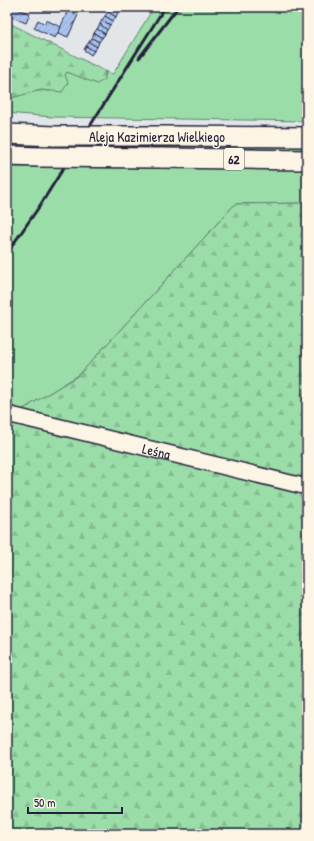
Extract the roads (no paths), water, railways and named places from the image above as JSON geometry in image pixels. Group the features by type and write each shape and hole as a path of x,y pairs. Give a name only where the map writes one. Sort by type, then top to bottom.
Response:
{"main road":[{"name":"Aleja Kazimierza Wielkiego","path":"7,134 55,136 307,137"},
{"name":"Aleja Kazimierza Wielkiego","path":"7,156 307,160"}],"street":[{"name":"Leśna","path":"7,414 307,487"}],"railway":[{"path":"7,253 39,207 165,7"},
{"path":"139,58 178,7"}]}
